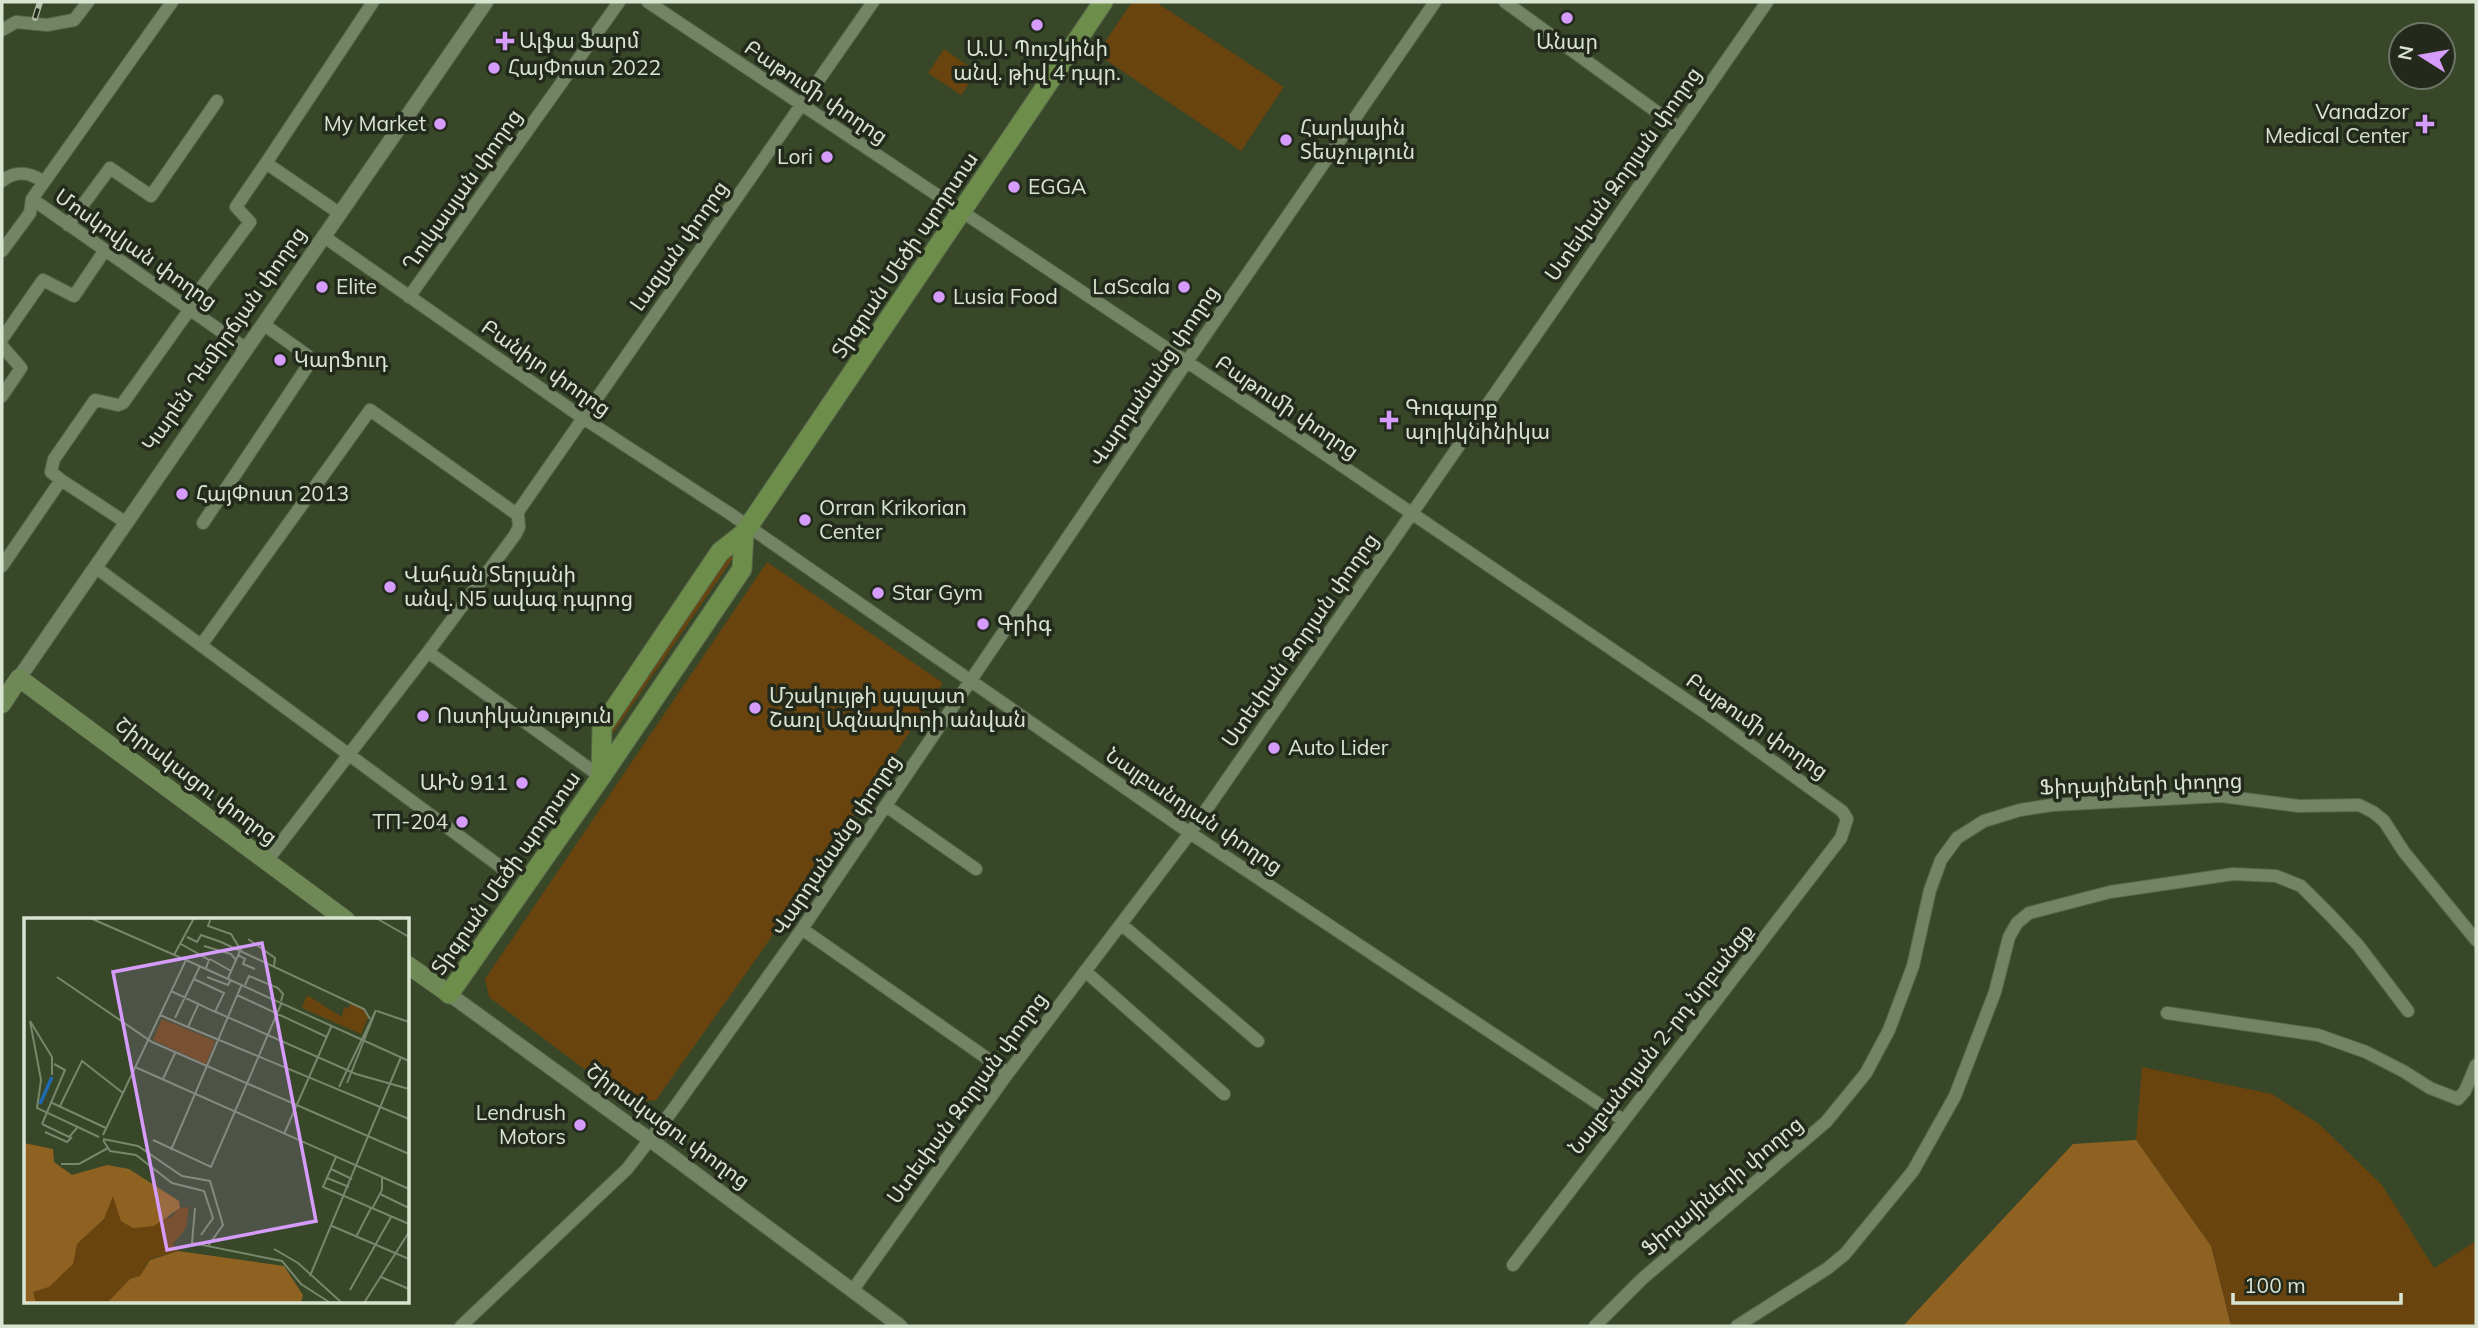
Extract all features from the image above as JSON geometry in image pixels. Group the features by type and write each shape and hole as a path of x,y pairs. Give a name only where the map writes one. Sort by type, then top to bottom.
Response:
{"main road":[{"name":"Տիգրան Մեծի պողոտա","path":"601,777 602,727 719,552 746,530 1102,2"},
{"name":"Տիգրան Մեծի պողոտա","path":"449,994 742,569 746,530"},
{"name":"Կարեն Դեմիրճյան փողոց","path":"2,704 19,678"},
{"name":"Շիրակացու փողոց","path":"19,678 343,918"},
{"name":"Շիրակացու փողոց","path":"410,966 449,994"}],"street":[{"path":"2,30 16,22 47,24 74,20 88,2"},
{"name":"Մոսկովյան փողոց","path":"172,2 32,199 245,348"},
{"path":"125,522 61,481 51,472 54,459 95,400 123,404 250,222 236,207 373,2"},
{"name":"Կարեն Դեմիրճյան փողոց","path":"19,678 486,2"},
{"name":"Ղուկասյան փողոց","path":"410,297 619,2"},
{"name":"Բաթումի փողոց","path":"648,2 1710,716 1842,811 1847,819 1841,838"},
{"name":"Լազյան փողոց","path":"266,862 428,653 514,535 519,523 517,513 873,2"},
{"name":"Վարդանանց փողոց","path":"461,1326 627,1168 672,1111 802,929 1435,2"},
{"path":"1505,2 1679,128"},
{"name":"Ստեփան Զորյան փողոց","path":"852,1291 1008,1073 1190,832 1767,2"},
{"path":"68,225 110,168 151,196 217,101"},
{"path":"266,163 340,213"},
{"path":"2,181 8,176 23,173 44,182"},
{"path":"2,251 30,213 32,199"},
{"name":"Բանիյո փողոց","path":"323,236 746,530"},
{"path":"2,339 43,280 74,296 105,250"},
{"path":"203,523 309,364 308,356 263,324"},
{"path":"2,346 21,368 2,396"},
{"path":"202,644 370,410 517,513"},
{"path":"2,566 61,481"},
{"name":"Նալբանդյան փողոց","path":"746,530 971,680 1190,832 1623,1119"},
{"path":"95,567 505,870"},
{"path":"428,653 601,777"},
{"name":"Ֆիդայիների փողոց","path":"1595,1326 1642,1279 1826,1122 1866,1073 1889,1030 1913,966 1930,890 1941,860 1957,838 1984,821 2020,810 2052,805 2221,796 2299,806 2359,805 2384,821 2404,852 2476,940"},
{"path":"886,806 976,869"},
{"name":"Նալբանդյան 2-րդ նրբանցք","path":"1513,1265 1841,838"},
{"path":"1737,1326 1846,1254 1913,1171 1955,1096 1995,992 2009,937 2017,923 2029,913 2110,892 2233,874 2276,876 2301,886 2331,916 2358,945 2408,1011"},
{"path":"1121,924 1258,1041"},
{"path":"802,929 1008,1073"},
{"path":"1085,971 1224,1094"},
{"name":"Շիրակացու փողոց","path":"449,994 900,1326"},
{"path":"2167,1013 2318,1035 2365,1052 2431,1088 2458,1098 2465,1091 2476,1065"}],"shaded area":[{"path":"1132,2 1156,2 1284,87 1241,151 1097,54"},
{"path":"944,49 977,72 961,95 928,73"},
{"path":"729,553 733,558 611,736 608,733"},
{"path":"767,562 943,683 761,952 656,1100 629,1103 489,997 485,979"},
{"path":"2142,1067 2272,1094 2319,1124 2382,1185 2434,1268 2476,1241 2476,1326 2231,1326 2211,1246 2136,1140"},
{"path":"2136,1140 2211,1246 2231,1326 1903,1326 2073,1144"}],"railway":[{"path":"35,18 40,2"}],"place":[{"name":"Անար","path":"1567,18"},
{"name":"Ա.Ս. Պուշկինի անվ. թիվ 4 դպր.","path":"1037,25"},
{"name":"Ալֆա Ֆարմ","path":"505,41"},
{"name":"ՀայՓոստ 2022","path":"494,68"},
{"name":"My Market","path":"440,124"},
{"name":"Vanadzor Medical Center","path":"2425,124"},
{"name":"Հարկային Տեսչություն","path":"1286,140"},
{"name":"Lori","path":"827,157"},
{"name":"EGGA","path":"1014,187"},
{"name":"Elite","path":"322,287"},
{"name":"LaScala","path":"1184,287"},
{"name":"Lusia Food","path":"939,297"},
{"name":"ԿարՖուդ","path":"280,360"},
{"name":"Գուգարք պոլիկնինիկա","path":"1389,420"},
{"name":"ՀայՓոստ 2013","path":"182,494"},
{"name":"Orran Krikorian Center","path":"805,520"},
{"name":"Վահան Տերյանի անվ. N5 ավագ դպրոց","path":"390,587"},
{"name":"Star Gym","path":"878,593"},
{"name":"Գրիգ","path":"983,624"},
{"name":"Մշակույթի պալատ Շառլ Ազնավուրի անվան","path":"755,708"},
{"name":"Ոստիկանություն","path":"423,716"},
{"name":"Auto Lider","path":"1274,748"},
{"name":"ԱԻՆ 911","path":"522,783"},
{"name":"ТП-204","path":"462,822"},
{"name":"Lendrush Motors","path":"580,1125"}]}
